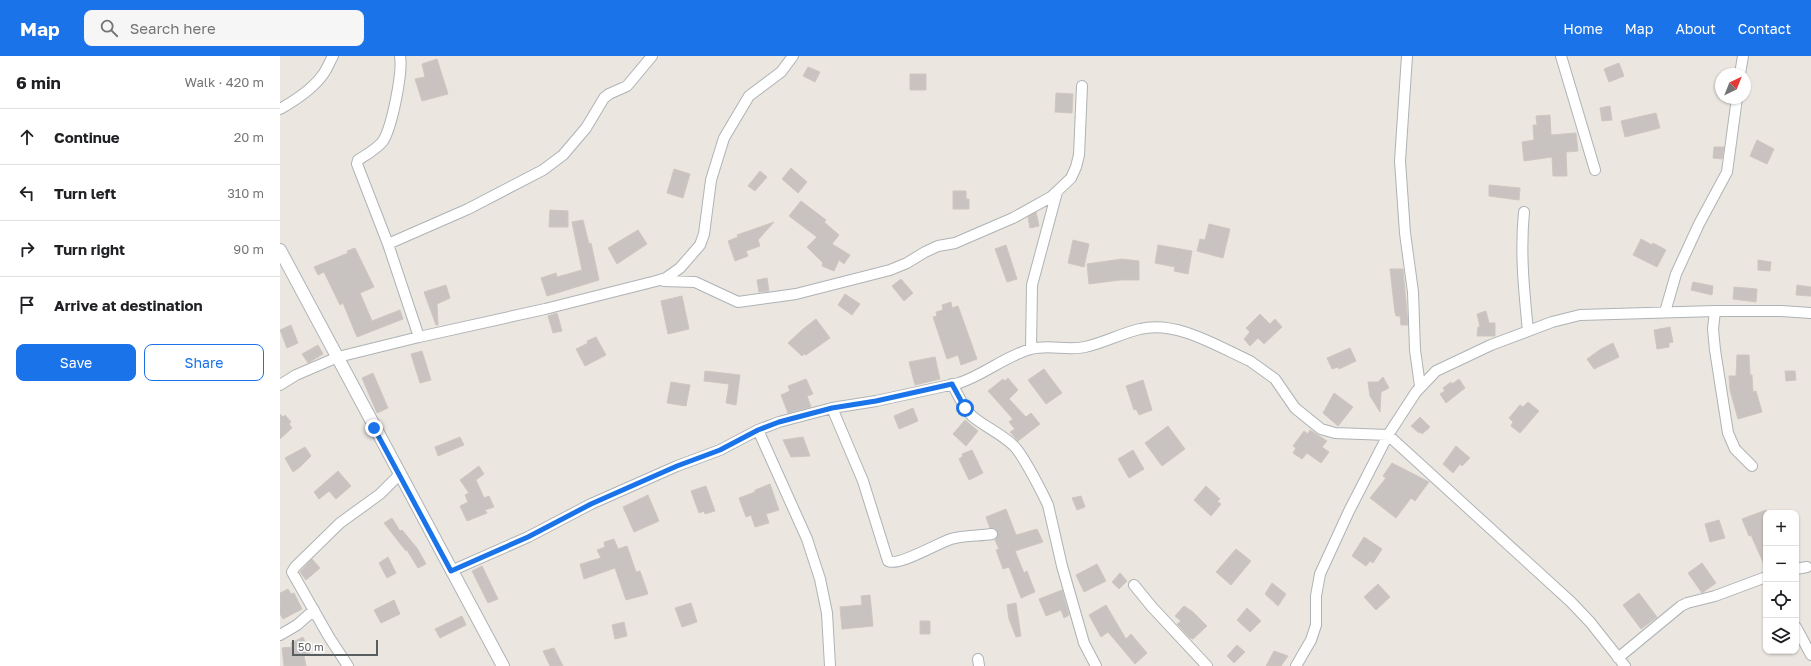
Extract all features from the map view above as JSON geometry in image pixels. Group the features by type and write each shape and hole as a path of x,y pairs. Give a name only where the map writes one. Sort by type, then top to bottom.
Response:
{"street":[{"path":"280,109 294,101 324,74 334,56"},
{"path":"400,56 401,70 389,127 379,145 358,160 357,164 388,244 419,336"},
{"path":"388,244 485,201 544,170 555,162 586,128 604,98 609,94 627,86 652,56"},
{"path":"280,385 296,375 338,356 419,336 552,307 666,278 680,268 700,245 704,234 711,180 721,152 724,138 749,96 781,72 793,56"},
{"path":"1407,56 1400,161 1405,233 1413,292 1416,350 1420,386"},
{"path":"1561,56 1595,170"},
{"path":"1741,68 1743,56"},
{"path":"656,281 673,280 695,282 738,302 796,294 890,270 907,263 938,246 954,243 1013,218 1058,192 1071,178 1076,167 1079,154 1082,86"},
{"path":"1665,312 1676,274 1727,172 1736,104"},
{"path":"1030,349 1032,285 1058,192"},
{"path":"1524,212 1521,236 1528,331"},
{"path":"280,250 503,666"},
{"path":"1296,666 1311,640 1316,625 1316,596 1320,574 1349,511 1388,435 1420,386 1441,369 1528,331 1552,322 1580,315 1665,312 1781,311 1811,313"},
{"path":"1715,312 1713,329 1715,350 1728,433 1735,449 1752,466"},
{"path":"451,571 534,534 591,504 677,466 720,450 758,430 779,422 832,408 876,401 970,379 1030,349 1049,347 1084,347 1140,329 1167,327 1201,339 1259,367 1275,379 1295,408 1321,429 1335,433 1388,435 1571,602 1590,622 1625,666"},
{"path":"952,384 965,408 972,416 994,430 1018,450 1044,496 1048,505 1062,566 1084,643 1096,666"},
{"path":"832,408 863,481 888,561 892,563 904,560 952,539 992,534"},
{"path":"758,430 807,539 820,579 827,613 830,666"},
{"path":"348,666 292,574 293,570 340,523 380,494 400,474"},
{"path":"1799,568 1807,566"},
{"path":"1618,658 1681,606 1715,596 1763,578"},
{"path":"1134,585 1152,608 1207,666"},
{"path":"280,636 297,625 314,610"},
{"path":"1799,633 1811,655"}],"building":[{"path":"437,59 448,94 422,101 415,79 425,77 422,64"},
{"path":"1619,63 1624,76 1609,82 1604,69"},
{"path":"808,67 820,72 815,82 803,76"},
{"path":"910,74 926,74 926,90 910,90"},
{"path":"1056,93 1073,94 1072,113 1055,112"},
{"path":"1610,106 1612,120 1602,121 1600,108"},
{"path":"1656,113 1660,128 1625,137 1621,121"},
{"path":"1550,115 1551,135 1576,133 1578,151 1566,152 1567,176 1553,176 1552,157 1524,161 1522,142 1534,140 1533,125 1537,125 1536,116"},
{"path":"1757,140 1774,149 1767,164 1750,156"},
{"path":"1714,147 1724,147 1722,159 1713,158"},
{"path":"791,168 807,182 798,193 782,179"},
{"path":"674,169 690,174 683,198 667,193"},
{"path":"760,171 767,177 755,191 748,186"},
{"path":"1489,185 1520,188 1519,200 1489,196"},
{"path":"953,191 966,191 966,199 969,199 969,209 953,209"},
{"path":"801,201 826,220 824,222 839,235 832,244 850,255 844,264 839,260 834,271 822,266 823,263 807,247 817,237 789,216"},
{"path":"550,210 568,211 568,227 549,227"},
{"path":"1036,212 1039,226 1030,228 1028,217"},
{"path":"583,220 589,244 591,243 599,280 547,296 541,278 556,273 557,277 582,270 572,222"},
{"path":"774,222 758,240 760,246 746,251 748,256 735,261 728,241 738,237 737,235"},
{"path":"1209,224 1230,229 1223,258 1197,251 1200,239 1205,240"},
{"path":"638,230 647,244 617,264 608,248"},
{"path":"1641,239 1666,250 1657,267 1633,255"},
{"path":"1073,240 1089,244 1084,267 1068,263"},
{"path":"1006,245 1017,279 1007,282 995,249"},
{"path":"1158,245 1192,251 1188,274 1174,271 1175,267 1155,263"},
{"path":"355,248 374,287 360,293 372,321 400,310 403,319 357,337 343,303 340,305 324,272 318,275 314,267 348,253 347,251"},
{"path":"1122,259 1139,261 1139,280 1120,280 1089,284 1087,264"},
{"path":"1758,260 1771,262 1770,271 1758,270"},
{"path":"1390,269 1403,269 1408,325 1401,325 1400,316 1396,316 1395,313"},
{"path":"767,278 769,291 759,292 757,280"},
{"path":"901,279 913,293 904,301 892,286"},
{"path":"1693,282 1713,286 1712,295 1691,290"},
{"path":"446,285 450,298 437,304 438,325 436,325 424,292"},
{"path":"1797,285 1811,287 1811,296 1796,295"},
{"path":"1734,287 1757,289 1756,302 1733,299"},
{"path":"845,294 860,304 852,315 838,305"},
{"path":"682,296 689,329 668,334 661,301"},
{"path":"951,302 952,308 958,306 977,359 961,365 958,355 947,359 933,317 937,316 936,312 943,310 942,305"},
{"path":"1486,311 1489,323 1495,323 1495,336 1477,336 1478,327 1480,327 1477,314"},
{"path":"557,313 562,331 553,333 548,316"},
{"path":"1260,314 1270,324 1275,319 1282,327 1264,344 1258,338 1250,346 1244,339 1250,332 1246,328"},
{"path":"816,319 830,338 806,355 804,354 802,356 788,343"},
{"path":"291,325 298,343 287,348 280,330"},
{"path":"1670,327 1673,342 1669,343 1669,347 1657,349 1654,330"},
{"path":"596,337 606,355 585,366 576,349 588,343 587,341"},
{"path":"1613,343 1619,357 1594,369 1587,359"},
{"path":"318,345 323,354 308,363 302,354"},
{"path":"1350,348 1356,361 1339,369 1338,367 1332,369 1327,358"},
{"path":"422,351 431,380 420,383 411,354"},
{"path":"1737,355 1749,355 1753,392 1756,391 1762,412 1738,419 1730,390 1729,376 1736,376"},
{"path":"935,357 940,379 915,385 909,362"},
{"path":"1044,369 1062,393 1046,404 1028,380"},
{"path":"705,371 740,375 736,405 726,403 729,384 704,381"},
{"path":"1785,371 1795,371 1796,380 1786,381"},
{"path":"373,373 388,408 377,413 362,378"},
{"path":"1383,377 1389,388 1381,392 1380,412 1370,396 1368,382 1378,382"},
{"path":"1008,378 1018,390 1009,399 1026,417 1031,413 1040,424 1018,441 1010,432 1015,429 1009,422 1013,419 988,391 1003,379 1005,381"},
{"path":"806,379 813,394 807,396 811,407 788,413 781,395 790,391 788,386"},
{"path":"1459,379 1465,388 1446,403 1440,394 1445,391 1443,388 1451,382 1452,384"},
{"path":"1143,380 1152,410 1139,415 1136,409 1134,410 1126,386"},
{"path":"671,382 690,385 686,406 667,403"},
{"path":"1334,393 1353,407 1338,426 1323,413"},
{"path":"1528,402 1539,411 1520,433 1511,426 1513,422 1509,418 1520,405 1523,407"},
{"path":"913,408 918,421 899,429 894,416"},
{"path":"280,414 283,417 285,415 291,422 289,424 292,428 280,439"},
{"path":"1420,417 1430,427 1422,434 1411,426"},
{"path":"965,420 978,431 966,446 953,434"},
{"path":"1168,426 1185,449 1162,466 1145,443"},
{"path":"1310,430 1327,441 1322,447 1329,452 1321,463 1307,453 1302,459 1293,453 1296,448 1293,446 1304,431 1308,434"},
{"path":"460,437 464,445 438,456 435,447"},
{"path":"803,437 810,456 791,457 783,440"},
{"path":"1456,446 1470,458 1462,466 1460,464 1453,473 1443,464"},
{"path":"305,447 311,456 293,472 285,458"},
{"path":"972,450 983,473 969,480 959,459 963,456 962,454"},
{"path":"1133,450 1144,469 1129,478 1118,459"},
{"path":"1392,463 1429,482 1415,501 1411,498 1396,518 1370,498 1386,478 1383,476"},
{"path":"479,466 484,474 476,480 484,498 489,496 494,507 485,510 487,513 467,521 460,506 468,502 465,495 469,493 460,480"},
{"path":"338,471 351,486 336,499 329,491 319,499 314,492"},
{"path":"770,484 779,510 766,514 769,523 755,527 751,515 746,517 739,498"},
{"path":"706,486 715,511 705,514 704,511 699,513 691,491"},
{"path":"1206,486 1220,499 1217,501 1221,504 1211,516 1194,500"},
{"path":"648,495 659,521 634,532 623,507"},
{"path":"1081,496 1085,507 1077,510 1072,498"},
{"path":"1006,509 1016,535 1037,529 1043,542 1015,551 1024,573 1027,571 1035,592 1021,598 1009,567 1003,569 996,550 999,549 995,540 998,533 995,528 990,528 986,517"},
{"path":"1763,511 1763,562 1751,535 1749,536 1742,519"},
{"path":"392,518 400,531 402,530 417,548 426,564 418,568 407,550 406,551 384,523"},
{"path":"1719,520 1725,538 1710,542 1705,524"},
{"path":"1364,537 1382,549 1373,563 1370,561 1366,566 1352,556"},
{"path":"614,539 618,549 627,546 636,572 640,571 648,594 626,600 615,568 584,579 580,564 601,558 597,550 605,547 604,542"},
{"path":"1236,549 1251,561 1231,585 1216,572"},
{"path":"388,557 396,573 387,578 379,563"},
{"path":"312,559 320,568 306,580 300,572"},
{"path":"1702,563 1716,583 1702,593 1688,573"},
{"path":"1097,564 1106,581 1084,592 1076,575"},
{"path":"482,566 498,599 488,603 472,571"},
{"path":"1120,573 1127,581 1119,589 1112,582"},
{"path":"1272,583 1286,594 1278,606 1265,594"},
{"path":"1378,584 1390,597 1376,610 1364,597"},
{"path":"288,589 291,594 294,593 302,609 283,619 280,614 280,593"},
{"path":"1062,590 1069,615 1064,618 1061,610 1046,616 1039,599"},
{"path":"1639,593 1657,617 1641,629 1623,605"},
{"path":"870,595 873,626 842,629 840,607 862,605 861,596"},
{"path":"394,600 400,614 381,623 374,610"},
{"path":"691,603 697,622 682,627 675,608"},
{"path":"1016,603 1021,636 1016,637 1009,619 1007,605"},
{"path":"1106,605 1126,639 1131,634 1147,653 1135,664 1108,632 1101,637 1089,615"},
{"path":"1184,606 1193,612 1207,626 1193,639 1190,638 1177,624 1181,621 1175,616"},
{"path":"1247,608 1261,621 1250,632 1237,620"},
{"path":"462,616 466,625 440,638 435,629"},
{"path":"920,621 930,621 930,634 920,634"},
{"path":"624,622 627,636 615,639 612,625"},
{"path":"303,637 310,653 304,656 306,666 284,666 282,648 292,647 291,643"},
{"path":"1237,645 1245,652 1234,663 1227,656"},
{"path":"554,648 563,666 550,666 543,651"},
{"path":"1274,651 1288,656 1281,666 1266,666"}],"route":[{"path":"374,428 429,527 451,571 552,526 591,504 677,466 720,450 758,430 779,422 832,408 876,401 952,384 965,408"}]}
